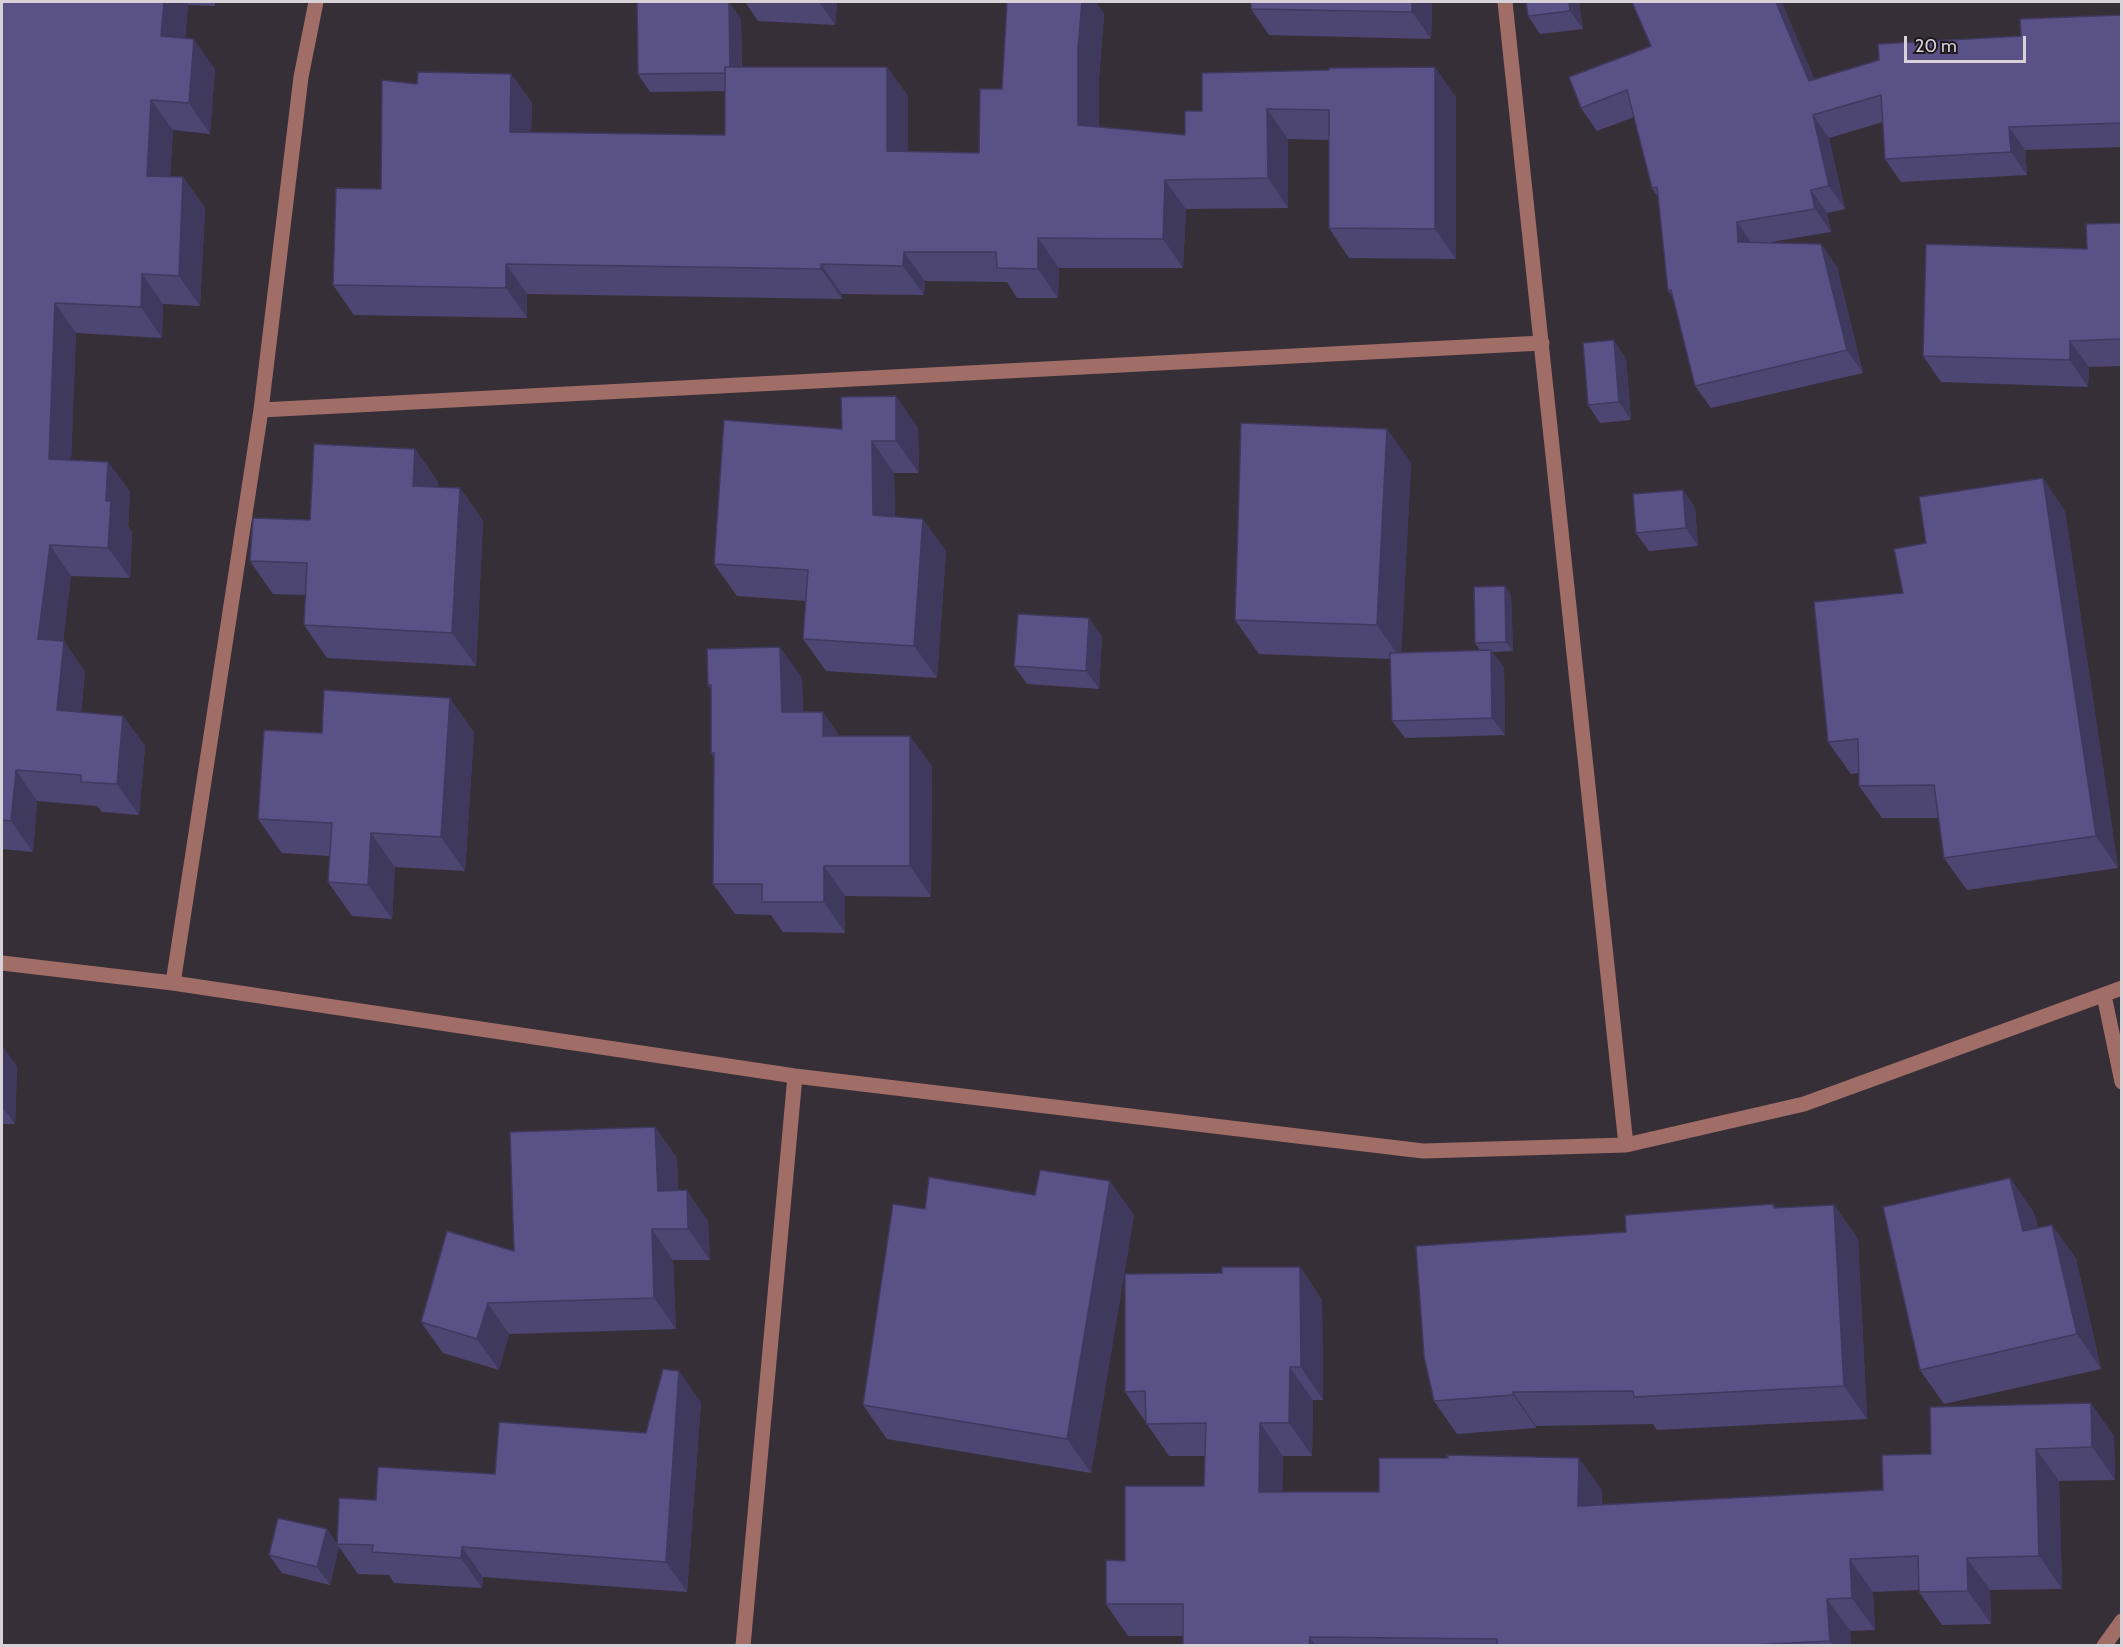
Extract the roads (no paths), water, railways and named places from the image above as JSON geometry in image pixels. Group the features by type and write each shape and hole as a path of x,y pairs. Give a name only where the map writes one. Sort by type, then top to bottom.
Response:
{"street":[{"path":"173,983 261,410 301,77 316,2"},
{"path":"1505,2 1626,1145"},
{"path":"261,410 1542,343"},
{"path":"2,963 173,983 795,1076 1423,1150 1626,1145 1804,1104 2121,988"},
{"path":"2104,995 2121,1082"},
{"path":"744,1646 795,1076"},
{"path":"2104,1646 2121,1621"}]}
